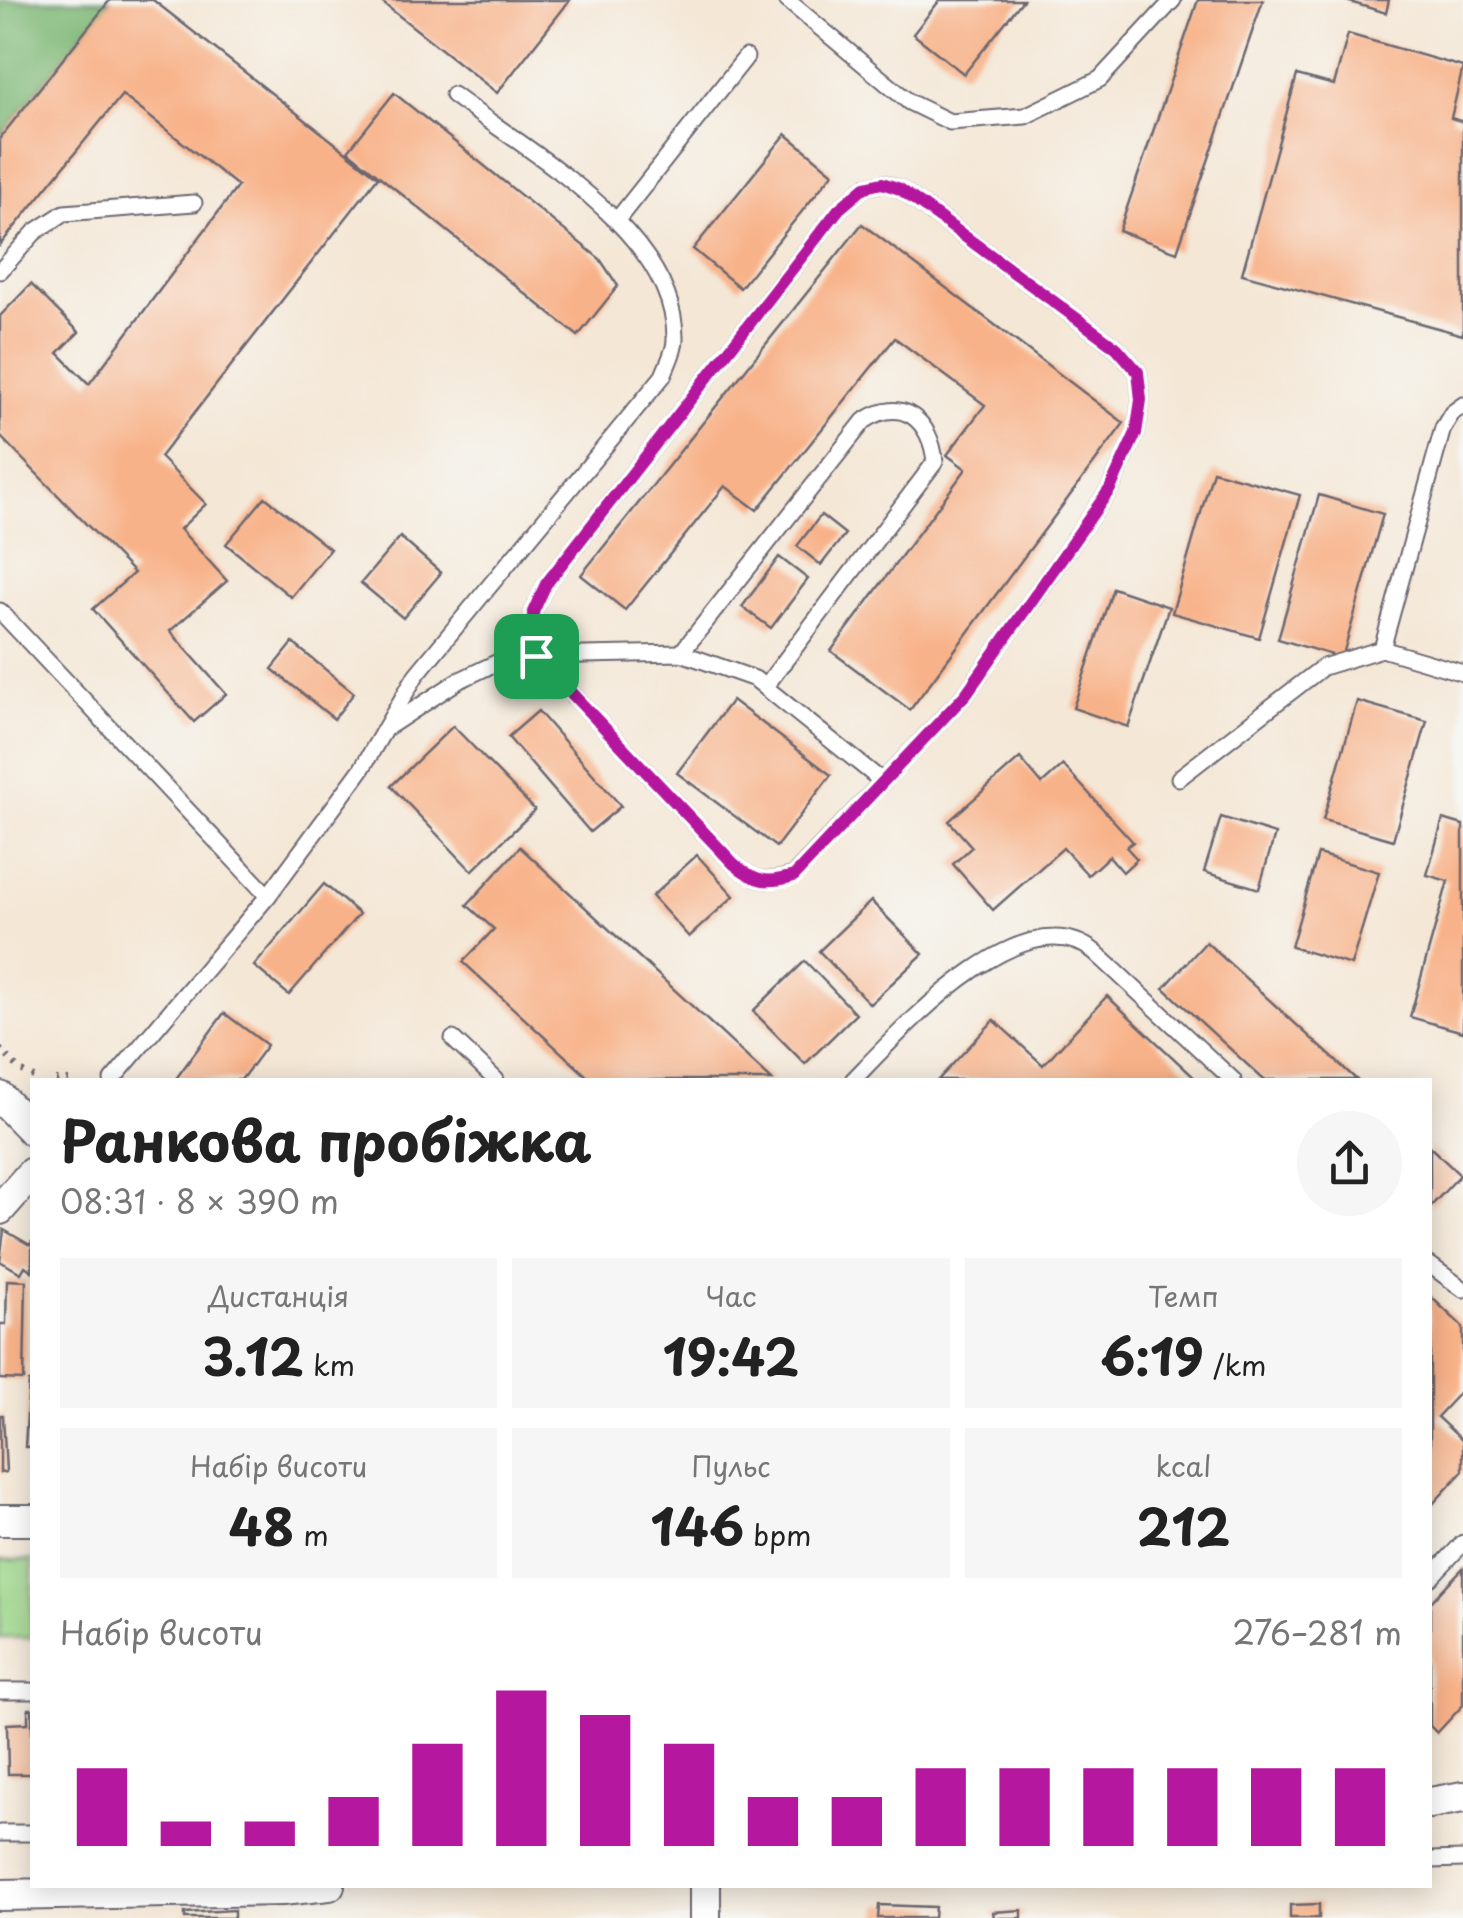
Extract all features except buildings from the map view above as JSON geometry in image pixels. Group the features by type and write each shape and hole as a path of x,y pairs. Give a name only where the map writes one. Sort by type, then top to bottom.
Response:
{"street":[{"path":"0,1097 30,1128"},
{"path":"0,1209 30,1176"},
{"path":"0,1520 30,1520"},
{"path":"1432,1803 1463,1796"},
{"path":"0,1895 251,1888"},
{"path":"704,1888 705,1918"},
{"path":"96,1894 116,1918"}],"lane":[{"path":"787,0 910,102 950,122 1025,116 1100,79 1173,0"},
{"path":"617,220 746,58"},
{"path":"114,1078 268,896 361,770 416,675 664,376 676,342 670,304 647,255 617,220 453,95"},
{"path":"882,183 900,189 1117,348 1138,372 1141,400 1136,433 1110,489 966,694 794,876 769,883 754,880 536,656 533,612 546,584 839,209 865,187 882,183"},
{"path":"0,271 35,232 64,212 194,203"},
{"path":"1382,650 1443,428 1452,413 1463,406"},
{"path":"681,653 864,421 882,409 902,410 924,426 933,442 935,462 765,686"},
{"path":"0,611 268,896"},
{"path":"1178,778 1323,667 1382,650 1463,673"},
{"path":"384,730 500,660 681,653 755,679 883,782"},
{"path":"855,1078 942,989 1023,944 1054,938 1082,942 1096,952 1230,1078"},
{"path":"454,1040 494,1078"},
{"path":"1432,1266 1463,1289"},
{"path":"1432,1576 1463,1543"},
{"path":"0,1691 30,1691"},
{"path":"0,1834 30,1834"},
{"path":"1432,1860 1463,1859"}],"path":[{"path":"0,1049 19,1069 35,1078"}],"green space":[{"path":"0,0 110,0 0,137"},
{"path":"0,1560 30,1560 30,1638 0,1638"}],"route":[{"path":"882,183 900,189 1117,348 1138,372 1141,400 1136,433 1110,489 966,694 794,876 769,883 754,880 734,864 536,656 533,612 546,584 839,209 865,187 882,183"}]}
